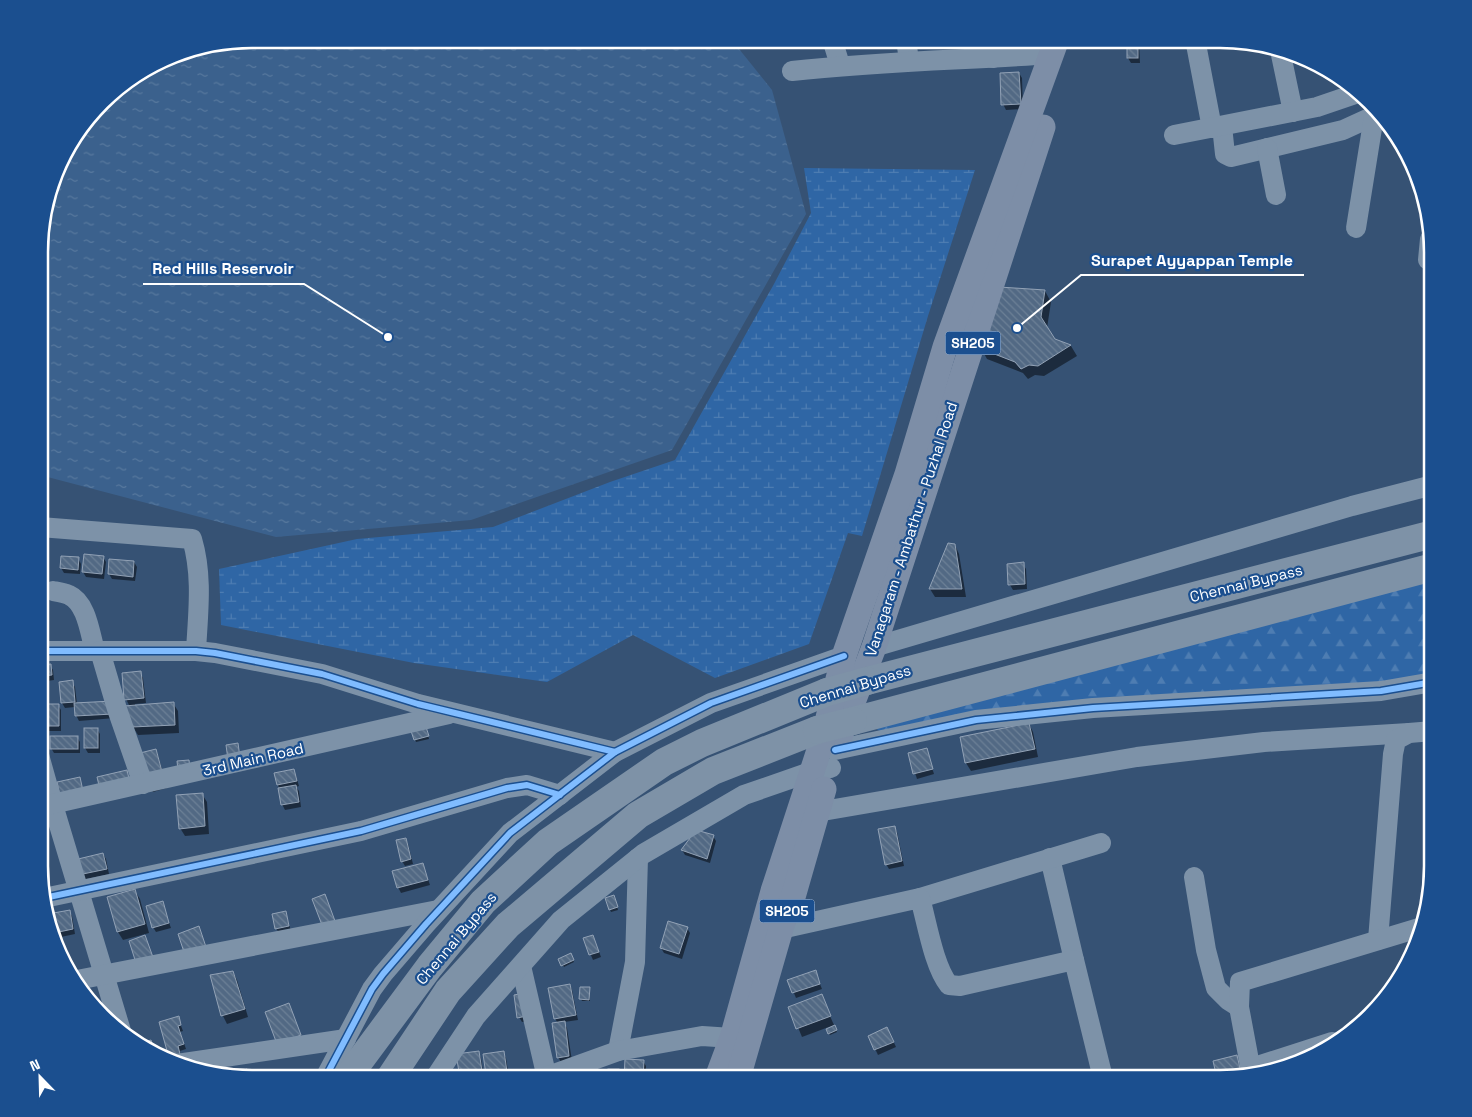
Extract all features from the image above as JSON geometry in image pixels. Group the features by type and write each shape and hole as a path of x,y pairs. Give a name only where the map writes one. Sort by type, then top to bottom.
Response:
{"highway":[{"name":"Chennai Bypass","path":"352,1070 430,966 483,902 548,842 664,762 820,694 1424,536"},
{"name":"Chennai Bypass","path":"395,1070 448,990 508,925 638,815 713,771 817,730 1424,569"}],"main road":[{"name":"Vanagaram - Ambathur - Puzhal Road","path":"740,1070 817,812 826,763 874,647 981,282 1060,48"},
{"path":"720,1070 732,1038 773,891 826,763 822,741 844,656 907,474 945,347 981,282"}],"street":[{"path":"835,48 840,66"},
{"path":"907,48 908,61"},
{"path":"792,71 908,61 1006,48"},
{"path":"1197,48 1225,154 1231,157 1343,130 1373,116"},
{"path":"1281,57 1293,112"},
{"path":"1174,135 1317,107 1348,92"},
{"path":"1356,228 1375,119"},
{"path":"1267,148 1276,195"},
{"path":"874,647 1342,508 1424,487"},
{"path":"48,529 192,539 199,582 196,651"},
{"path":"53,591 68,594 76,599 82,608 143,784"},
{"path":"48,651 196,651 216,654 322,674 418,704 615,752"},
{"path":"330,1070 372,989 438,910 510,833 615,752 711,703 844,656"},
{"path":"440,1070 476,1016 561,920 638,858 744,795 826,763 986,719 1094,708 1381,691 1424,684"},
{"name":"3rd Main Road","path":"48,806 454,713"},
{"path":"817,812 1137,757 1264,742 1424,733"},
{"path":"1378,940 1393,754 1396,740 1409,734"},
{"path":"50,897 353,832 507,788 526,785 560,795"},
{"path":"48,811 79,891 118,1020"},
{"path":"781,930 920,898 1100,843"},
{"path":"618,1052 635,962 638,858"},
{"path":"1050,858 1101,1070"},
{"path":"1194,877 1206,950 1216,988 1228,1000 1239,1007"},
{"path":"920,898 939,967 943,978 949,985 960,986 1074,960"},
{"path":"82,979 438,910"},
{"path":"1251,1067 1239,1007 1240,982 1415,929"},
{"path":"521,966 544,1070"},
{"path":"568,1070 618,1052 702,1036 732,1038"},
{"path":"194,1061 346,1039"},
{"path":"1268,1064 1300,1053"}],"green space":[{"path":"804,168 975,170 928,316 862,536 848,533 809,644 715,678 633,635 547,682 414,663 221,625 219,569 357,539 493,527 610,482 675,460 774,284 811,213"},
{"path":"1424,580 1424,676 1380,684 881,732 872,726"}],"water":[{"path":"738,48 772,90 806,214 672,450 471,520 276,537 48,477 48,239 51,212 58,186 69,161 82,138 107,107 138,82 161,69 186,58 225,49"}],"building":[{"path":"1127,48 1138,48 1138,58 1127,58"},
{"path":"1019,72 1021,104 1001,105 1000,73"},
{"path":"999,287 1045,290 1041,317 1055,339 1071,345 1038,366 1029,365 1021,369 1015,362 979,348"},
{"path":"948,543 955,544 962,589 929,589"},
{"path":"84,554 104,556 102,574 82,572"},
{"path":"61,556 79,557 78,570 60,568"},
{"path":"109,559 134,561 133,577 108,574"},
{"path":"1024,562 1025,584 1008,585 1007,564"},
{"path":"48,664 51,664 52,675 48,675"},
{"path":"141,671 144,698 124,700 122,673"},
{"path":"73,680 75,702 61,703 59,682"},
{"path":"113,701 113,714 75,716 74,703"},
{"path":"174,702 175,725 132,727 124,706"},
{"path":"48,704 59,704 59,726 48,726"},
{"path":"1029,723 1035,749 965,763 960,737"},
{"path":"426,727 429,736 414,740 411,731"},
{"path":"84,728 98,728 98,748 84,748"},
{"path":"50,736 78,736 78,749 50,749"},
{"path":"238,743 241,765 229,767 226,745"},
{"path":"927,748 933,769 913,774 908,753"},
{"path":"156,749 165,783 149,787 140,753"},
{"path":"189,760 191,778 179,779 177,761"},
{"path":"294,769 297,781 277,785 274,773"},
{"path":"127,770 131,787 101,794 97,777"},
{"path":"80,777 83,791 60,796 57,782"},
{"path":"296,785 299,802 281,805 278,788"},
{"path":"203,793 205,826 179,829 176,795"},
{"path":"895,826 902,861 885,865 878,829"},
{"path":"696,830 714,835 707,859 681,850"},
{"path":"406,838 411,859 401,862 396,840"},
{"path":"103,853 107,869 78,875 74,860"},
{"path":"423,863 428,880 397,888 392,871"},
{"path":"135,889 145,924 117,932 107,897"},
{"path":"325,894 335,921 322,925 312,899"},
{"path":"614,895 618,907 609,910 605,898"},
{"path":"163,901 169,923 152,928 146,906"},
{"path":"70,910 73,929 58,932 53,913"},
{"path":"286,911 289,926 275,929 272,914"},
{"path":"668,921 688,927 679,954 660,948"},
{"path":"199,926 206,947 185,955 178,934"},
{"path":"145,935 154,960 137,966 129,941"},
{"path":"593,935 599,952 589,955 583,938"},
{"path":"571,953 574,960 561,966 558,959"},
{"path":"816,970 820,984 792,993 787,980"},
{"path":"233,971 245,1009 221,1016 210,975"},
{"path":"570,984 576,1015 554,1019 548,988"},
{"path":"580,987 590,987 589,1000 579,999"},
{"path":"524,993 527,1016 517,1018 514,995"},
{"path":"822,994 831,1016 796,1029 788,1007"},
{"path":"289,1003 301,1035 277,1044 265,1012"},
{"path":"179,1016 181,1025 178,1026 184,1044 178,1046 180,1054 177,1055 167,1051 159,1022"},
{"path":"565,1021 569,1056 557,1058 552,1023"},
{"path":"835,1025 837,1030 828,1034 826,1029"},
{"path":"887,1027 894,1042 874,1050 868,1036"},
{"path":"479,1051 482,1070 459,1070 456,1054"},
{"path":"504,1051 507,1070 485,1070 483,1054"},
{"path":"1237,1055 1240,1068 1215,1070 1213,1061"},
{"path":"625,1059 644,1060 643,1070 624,1070"}],"cycle path":[{"path":"48,651 196,651 215,653 322,674 418,704 615,752"},
{"path":"329,1070 372,989 383,974 426,924 510,833 615,752 711,703 844,656"},
{"path":"835,750 976,720 1093,708 1381,691 1424,684"},
{"path":"50,897 361,831 507,788 527,785 560,795"}],"place":[{"name":"Surapet Ayyappan Temple","path":"1017,328"},
{"name":"Red Hills Reservoir","path":"388,337"}]}
